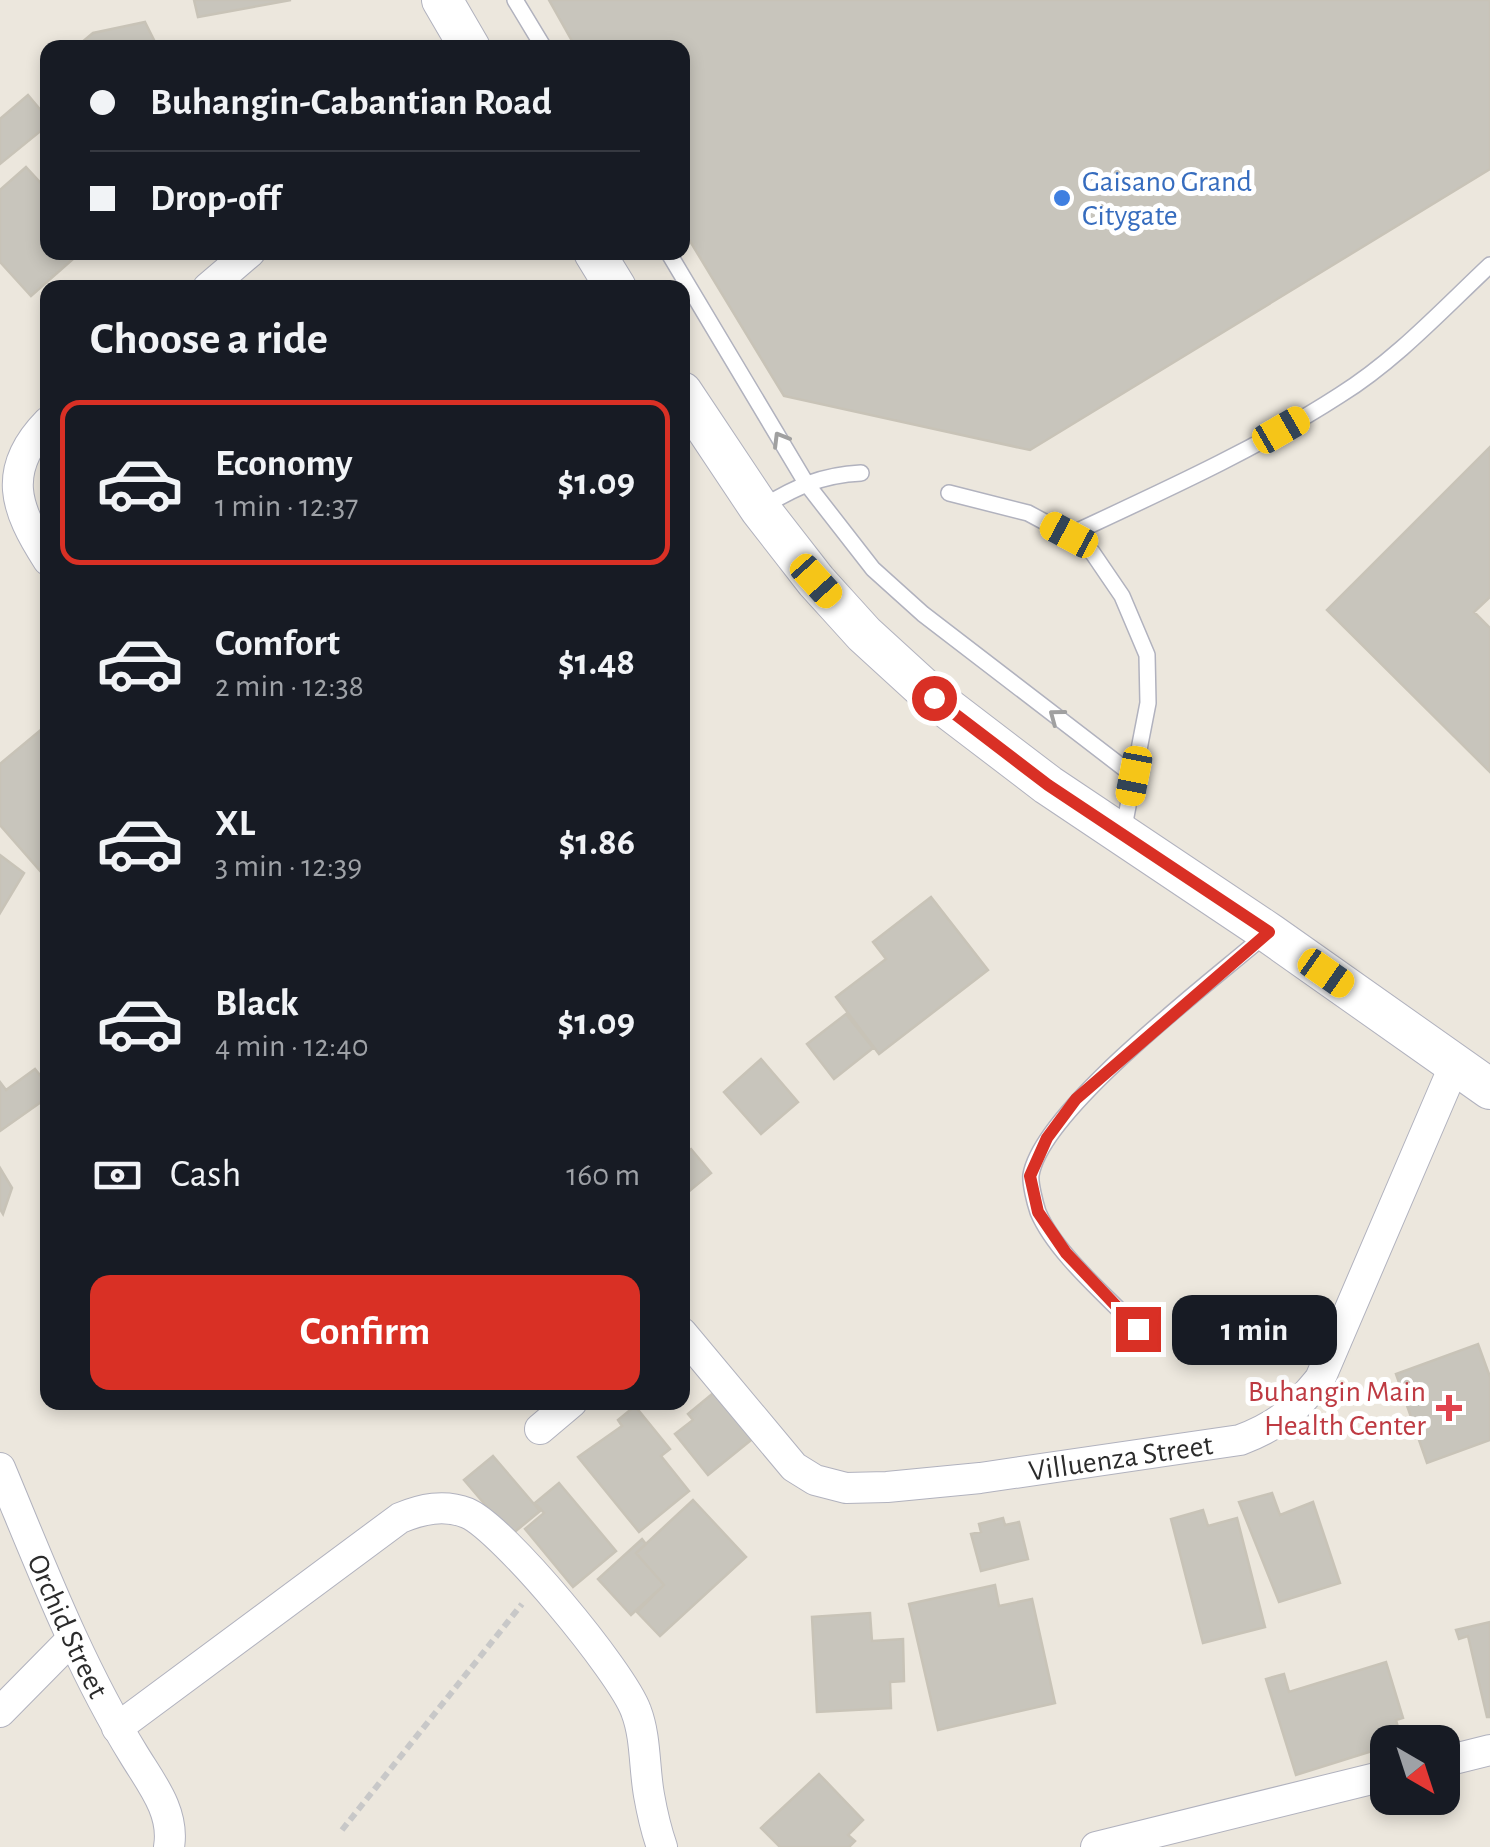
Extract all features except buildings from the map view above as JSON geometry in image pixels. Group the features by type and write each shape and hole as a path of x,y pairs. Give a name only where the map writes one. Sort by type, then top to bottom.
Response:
{"main road":[{"path":"442,0 465,40"},
{"path":"690,404 760,509 816,581 864,634 934,698 1048,785 1269,932 1490,1090"}],"street":[{"path":"217,280 241,260"},
{"path":"40,429 21,460 17,494 25,525 40,548"},
{"name":"Villuenza Street","path":"690,1343 794,1467 816,1480 846,1488 932,1484 1240,1440 1272,1427 1320,1379 1455,1064"},
{"path":"540,1429 563,1410"},
{"name":"Orchid Street","path":"0,1468 70,1640 160,1798 168,1818 169,1847"},
{"path":"118,1728 400,1518 438,1507 473,1516 540,1582 606,1658 637,1712 648,1793 662,1847"},
{"path":"0,1712 70,1640"},
{"path":"1460,1758 1490,1750"},
{"path":"1096,1847 1370,1779"}],"lane":[{"path":"515,0 539,40"},
{"path":"1069,535 1192,478 1342,394 1406,344 1490,265"},
{"path":"690,289 806,483 873,569 910,603 1134,776"},
{"path":"760,509 831,474 861,473"},
{"path":"949,493 1028,513 1069,535 1092,552 1138,628 1147,655 1148,703 1123,832"},
{"path":"1138,1329 1066,1253 1038,1212 1030,1176 1047,1138 1076,1099 1269,932"}],"path":[{"path":"342,1830 540,1582"}],"place":[{"name":"Gaisano Grand Citygate","path":"1062,198"},
{"name":"Buhangin Main Health Center","path":"1449,1408"}],"route":[{"path":"934,698 1048,785 1269,932 1076,1099 1047,1138 1030,1176 1038,1212 1066,1253 1138,1329"}]}
